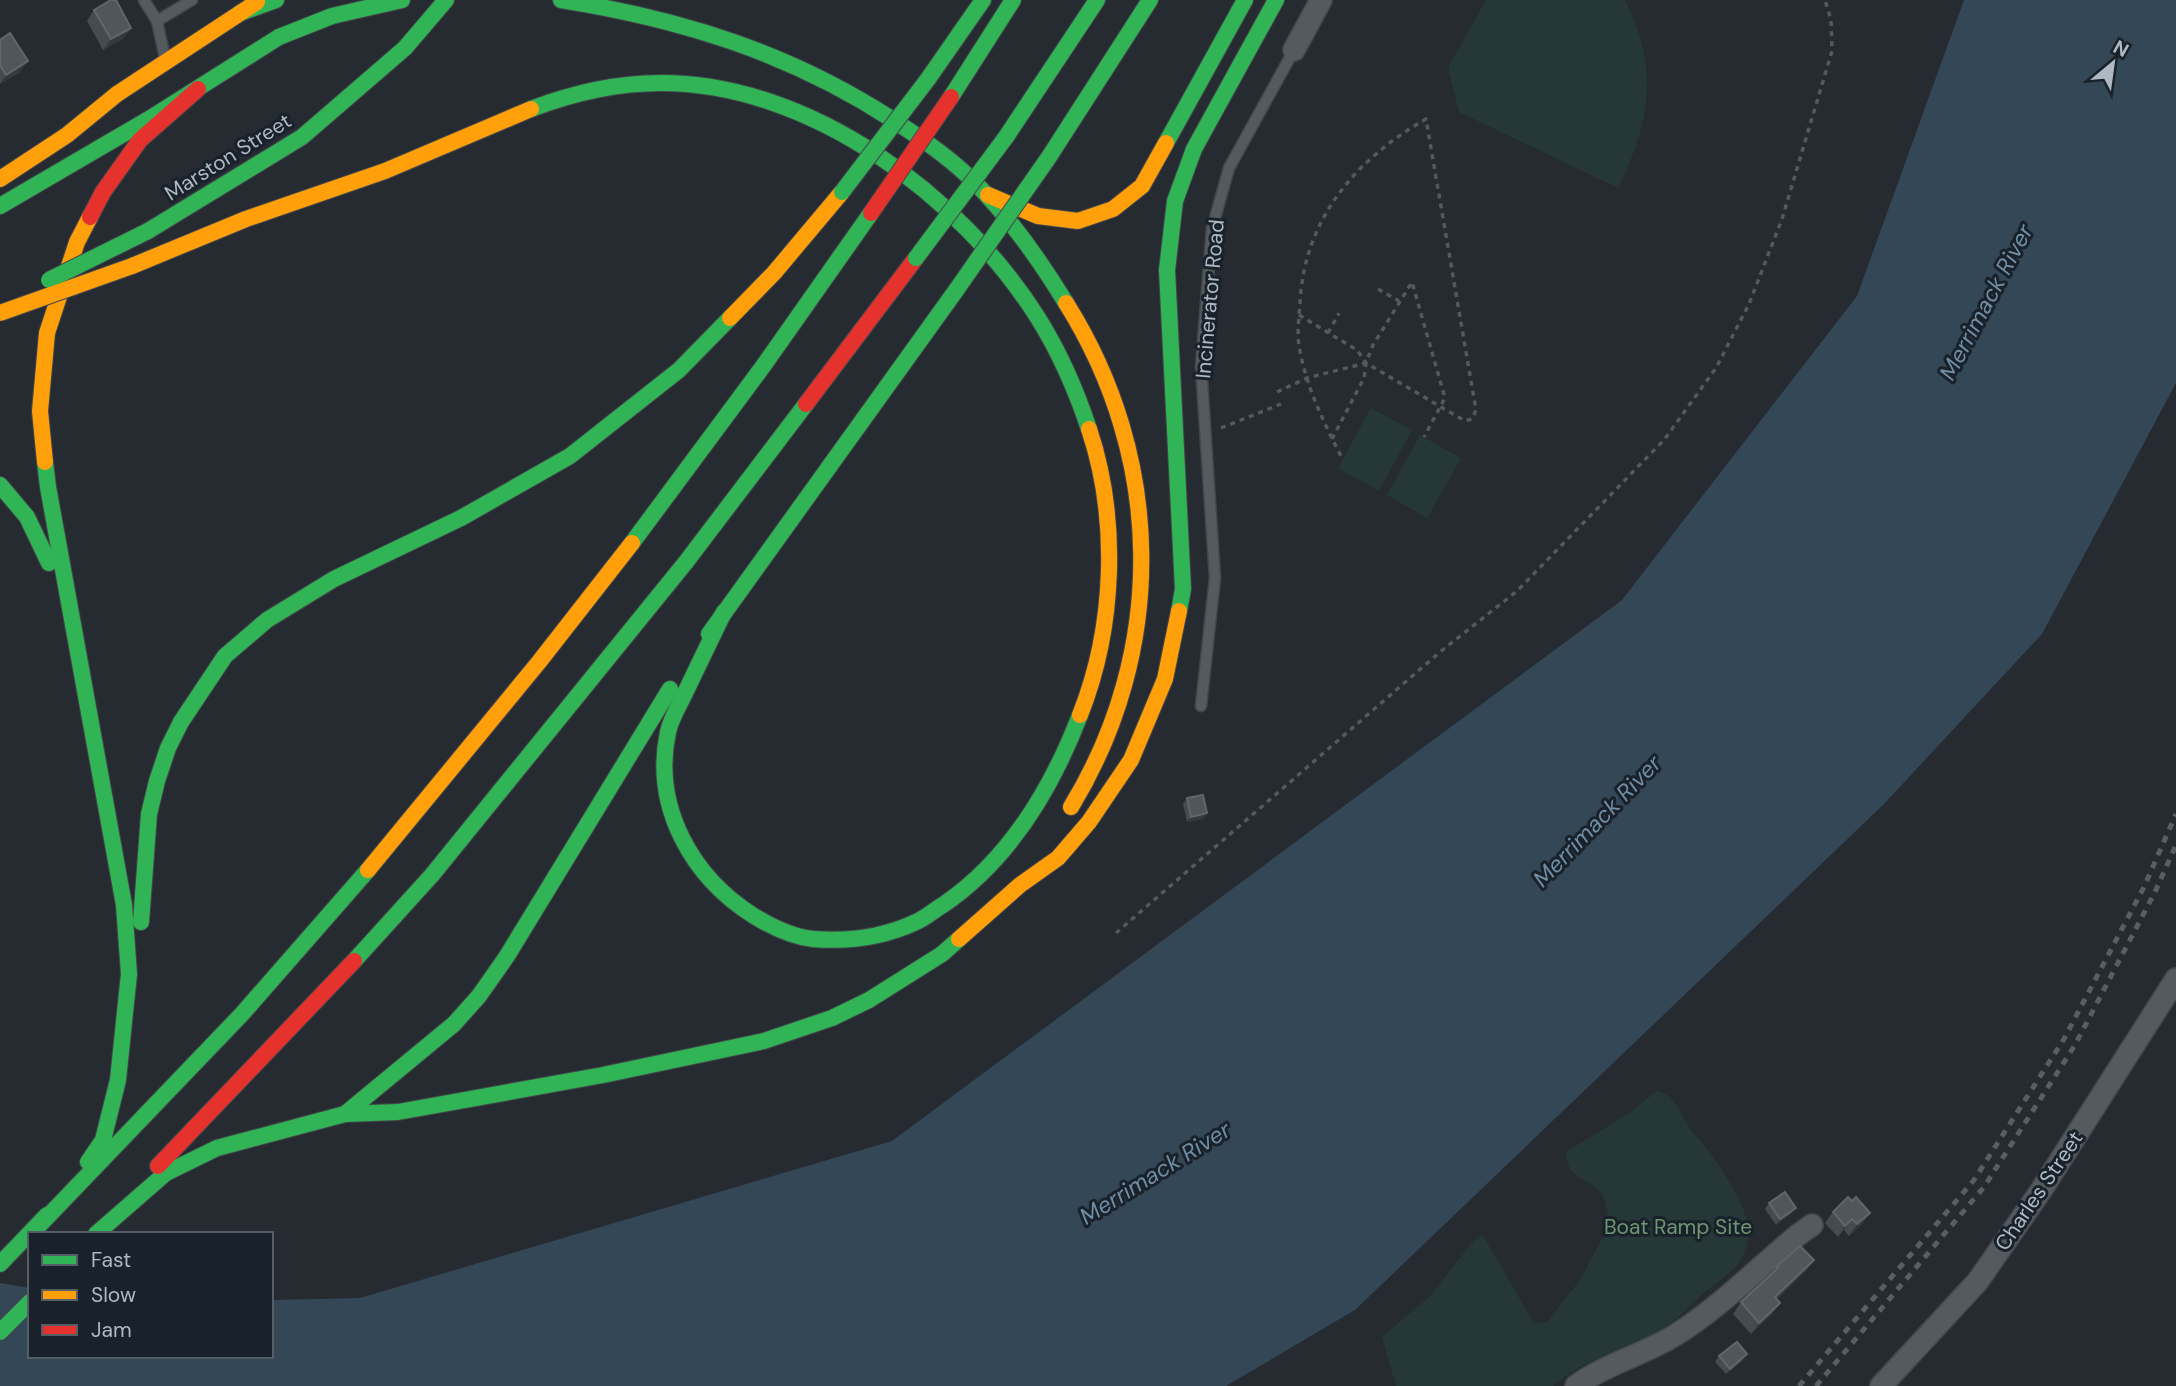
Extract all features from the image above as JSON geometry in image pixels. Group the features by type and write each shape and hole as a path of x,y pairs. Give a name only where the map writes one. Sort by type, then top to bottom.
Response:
{"main road":[{"path":"0,179 67,135 117,94 260,0"},
{"path":"240,13 276,0"},
{"path":"31,1232 62,1200 103,1140 118,1080 129,974 124,905 48,487 40,411 47,334 77,242 103,192 140,140 198,89 235,62 307,24 344,12 402,0"},
{"name":"Marston Street","path":"1,307 148,231 302,137 404,48 446,0"},
{"path":"561,0 645,14 697,28 765,51 864,100 960,168 986,194 1055,284 1070,308 1095,356 1125,433 1139,508 1141,578 1132,653 1123,695 1092,772 1061,822"},
{"path":"129,974 138,950 149,814 157,781 168,748 181,722 225,656 267,620 334,579 461,518 570,456 679,370 774,273 842,191 928,79 983,0"},
{"path":"32,1232 139,1123 310,938 574,619 797,322 951,97 1013,0"},
{"path":"93,1232 189,1135 394,919 432,875 686,562 874,317 1006,137 1097,0"},
{"path":"345,1114 426,1049 479,996 507,956 658,706 1049,157 1150,0"},
{"path":"986,194 1038,216 1078,222 1113,209 1142,186 1245,0"},
{"path":"98,1232 166,1172 217,1148 345,1114 398,1112 591,1077 764,1041 832,1017 869,1000 942,954 1020,885 1058,858 1089,822 1131,760 1165,678 1182,589 1167,270 1175,201 1194,149 1276,0"},
{"path":"1,307 132,266 247,218 346,186 546,104 592,91 625,85 672,84 711,88 757,97 802,113 850,138 931,195 1002,269 1061,355 1090,432 1099,466 1105,510 1107,600 1100,651 1072,741 1058,768 1015,835 973,883 932,914 905,928 874,938 837,942 808,939 779,929 725,898 700,872 680,841 668,805 665,767 669,729 724,612"},
{"path":"0,206 198,89"},
{"path":"0,485 27,517 70,609"},
{"path":"1020,885 1041,851"},
{"path":"0,1264 28,1235"},
{"path":"0,1264 28,1236"},
{"path":"0,1325 28,1297"},
{"path":"0,1332 28,1304"}],"street":[{"name":"Incinerator Road","path":"1294,50 1321,0"},
{"name":"Charles Street","path":"1881,1386 1978,1281 2042,1189 2176,979"},
{"path":"1576,1386 1599,1371 1682,1331 1812,1225"}],"lane":[{"path":"144,0 158,21 165,62"},
{"path":"158,21 192,0"},
{"name":"Incinerator Road","path":"1201,706 1215,578 1201,366 1212,229 1229,168 1294,50"}],"path":[{"path":"1116,933 1440,652 1517,591 1664,440 1716,368 1749,304 1782,219 1832,51 1831,20 1825,0"},
{"path":"1299,314 1357,350 1366,363 1465,421 1472,419 1476,410 1426,119 1399,134 1369,158 1340,189 1322,219 1307,256 1300,286 1299,314 1299,344 1318,411 1343,460"},
{"path":"1332,439 1364,378 1373,345 1412,282 1445,398 1424,437"},
{"path":"1378,289 1399,301"},
{"path":"1328,332 1339,313"},
{"path":"1277,392 1307,379 1366,363"},
{"path":"1205,424 1221,428 1282,404"}],"green space":[{"path":"1486,0 1625,0 1643,49 1647,94 1638,140 1618,188 1459,112 1448,68"},
{"path":"1371,408 1412,430 1379,491 1338,468"},
{"path":"1420,435 1461,458 1427,518 1387,495"},
{"name":"Boat Ramp Site","path":"1657,1091 1673,1101 1691,1130 1722,1170 1741,1204 1748,1228 1744,1253 1737,1265 1664,1328 1590,1362 1553,1386 1396,1386 1382,1337 1429,1297 1470,1245 1482,1234 1534,1323 1547,1322 1580,1280 1610,1223 1603,1196 1573,1172 1566,1152 1626,1115"}],"water":[{"name":"Merrimack River","path":"1964,0 2176,0 2176,383 2042,634 1884,804 1355,1310 1226,1386 0,1386 0,1283 28,1288 28,1358 273,1358 273,1300 360,1298 892,1141 1622,600 1857,296"}],"building":[{"path":"116,0 131,28 111,39 94,10"},
{"path":"10,33 28,61 6,75 0,65 0,40"},
{"path":"1203,795 1207,813 1191,817 1187,798"},
{"path":"1785,1192 1796,1208 1780,1219 1769,1203"},
{"path":"1848,1197 1852,1201 1856,1197 1870,1213 1857,1224 1852,1219 1845,1226 1833,1212"},
{"path":"1800,1246 1814,1260 1775,1297 1780,1303 1759,1323 1741,1302"},
{"path":"1737,1342 1747,1354 1730,1369 1719,1356"}],"railway":[{"path":"1799,1386 1974,1180 2064,1039 2144,887 2176,814"},
{"path":"1816,1386 1984,1187 2075,1045 2155,892 2176,845"}],"traffic: fast":[{"path":"240,13 276,0"},
{"path":"0,206 149,119 279,37 332,16 402,0"},
{"path":"148,231 302,137 405,48 446,0"},
{"path":"561,0 649,17 733,42 815,76 854,96 922,140 969,177 1022,237 1066,303"},
{"path":"928,79 983,0"},
{"path":"951,97 1013,0"},
{"path":"1006,137 1097,0"},
{"path":"1049,157 1150,0"},
{"path":"1166,143 1245,0"},
{"path":"1179,611 1183,589 1167,270 1175,201 1194,149 1276,0"},
{"path":"842,192 928,79"},
{"path":"531,109 595,90 661,83 717,88 772,103 826,125 877,155 924,190 968,230 1006,273 1038,318 1053,345 1073,386 1089,429"},
{"path":"916,258 1006,137"},
{"path":"957,289 1049,157"},
{"path":"632,543 764,365 871,213"},
{"path":"49,280 148,231"},
{"path":"709,634 957,289"},
{"path":"141,922 149,814 157,781 168,748 181,722 225,656 267,620 334,579 461,518 570,456 679,370 730,318"},
{"path":"354,961 432,875 686,562 806,404"},
{"path":"45,462 124,905 129,974 118,1080 103,1140 88,1162"},
{"path":"0,485 27,517 49,563"},
{"path":"724,612 668,732 666,787 682,838 712,881 754,916 775,928 798,936 840,940 891,931 923,918 967,887 988,867 1026,820 1056,769 1080,715"},
{"path":"345,1114 454,1024 479,996 507,956 670,689"},
{"path":"33,1232 242,1014 368,870"},
{"path":"98,1232 166,1173 217,1148 345,1114 398,1112 603,1075 764,1041 832,1018 869,1000 942,954 959,939"},
{"path":"31,1232 47,1215"},
{"path":"0,1264 28,1235"},
{"path":"0,1332 28,1304"}],"traffic: slow":[{"path":"0,179 67,135 117,94 257,2"},
{"path":"132,266 246,219 385,171 531,109"},
{"path":"988,195 1038,216 1078,221 1113,209 1142,186 1166,143"},
{"path":"730,318 774,273 842,192"},
{"path":"45,462 40,411 47,333 77,242 90,217"},
{"path":"0,313 132,266"},
{"path":"1066,303 1098,363 1122,425 1136,489 1141,554 1137,619 1124,684 1102,746 1071,807"},
{"path":"1080,715 1100,646 1109,573 1105,499 1089,429"},
{"path":"368,870 539,662 632,543"},
{"path":"959,939 1020,885 1058,858 1089,822 1131,760 1165,679 1179,611"}],"traffic: jam":[{"path":"90,217 103,192 140,140 198,89"},
{"path":"871,213 951,97"},
{"path":"806,404 916,258"},
{"path":"158,1166 354,961"}]}
